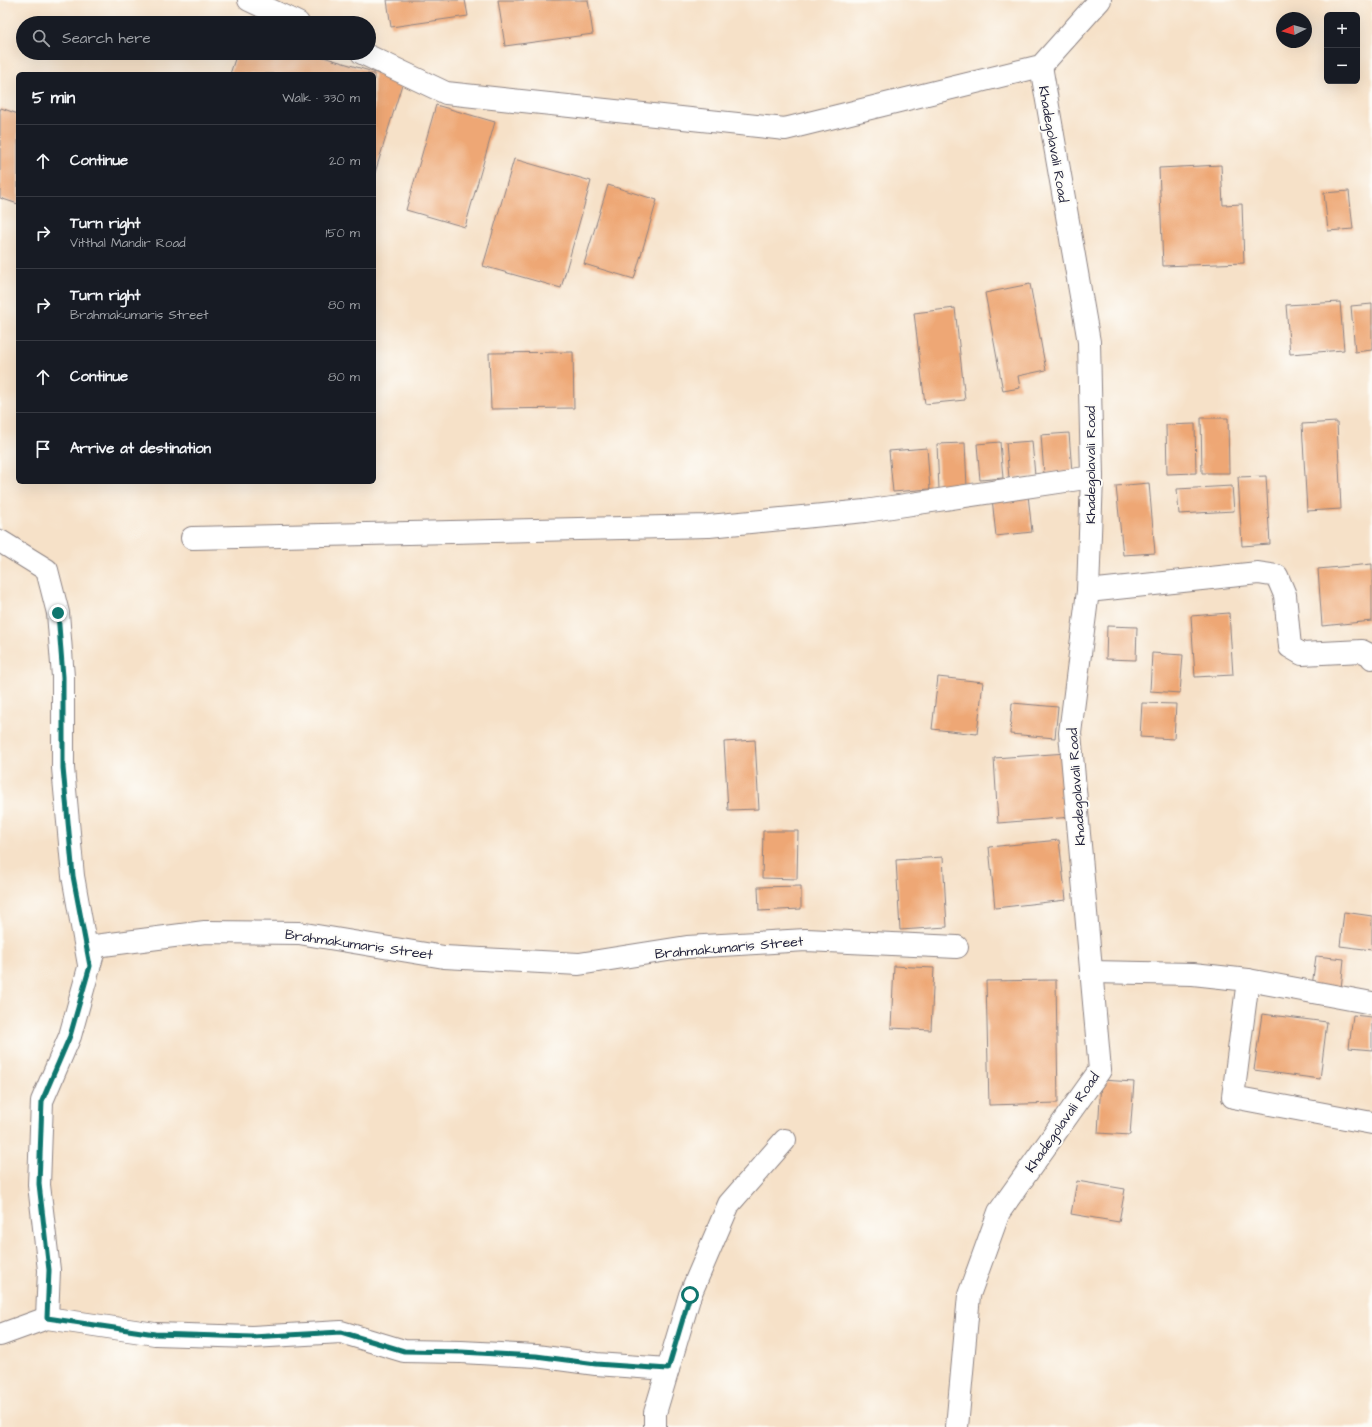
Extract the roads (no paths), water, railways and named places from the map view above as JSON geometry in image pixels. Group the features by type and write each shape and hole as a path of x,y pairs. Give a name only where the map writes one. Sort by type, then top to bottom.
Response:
{"street":[{"path":"249,0 283,16"},
{"path":"376,60 446,93 785,129 1041,66 1100,0"},
{"name":"Khadegolavali Road","path":"957,1427 969,1294 1000,1212 1100,1070 1070,733 1088,591 1092,477 1089,342 1041,66"},
{"path":"192,538 709,526 865,511 1092,477"},
{"path":"0,541 47,570 58,613 63,677 63,768 73,876 90,966"},
{"path":"1088,591 1258,573 1277,576 1285,595 1290,647 1302,654 1362,651 1372,656 1372,658"},
{"name":"Brahmakumaris Street","path":"47,1318 49,1270 39,1184 42,1101 70,1036 95,946 206,932 299,933 444,957 579,964 687,947 806,940 957,947"},
{"path":"1091,972 1193,974 1248,980 1372,1003"},
{"path":"1248,980 1233,1097 1372,1124"},
{"path":"655,1427 655,1413 690,1295 729,1204 784,1140"},
{"path":"0,1335 47,1318 155,1334 252,1337 341,1332 404,1351 536,1356 596,1364 668,1369"}]}
